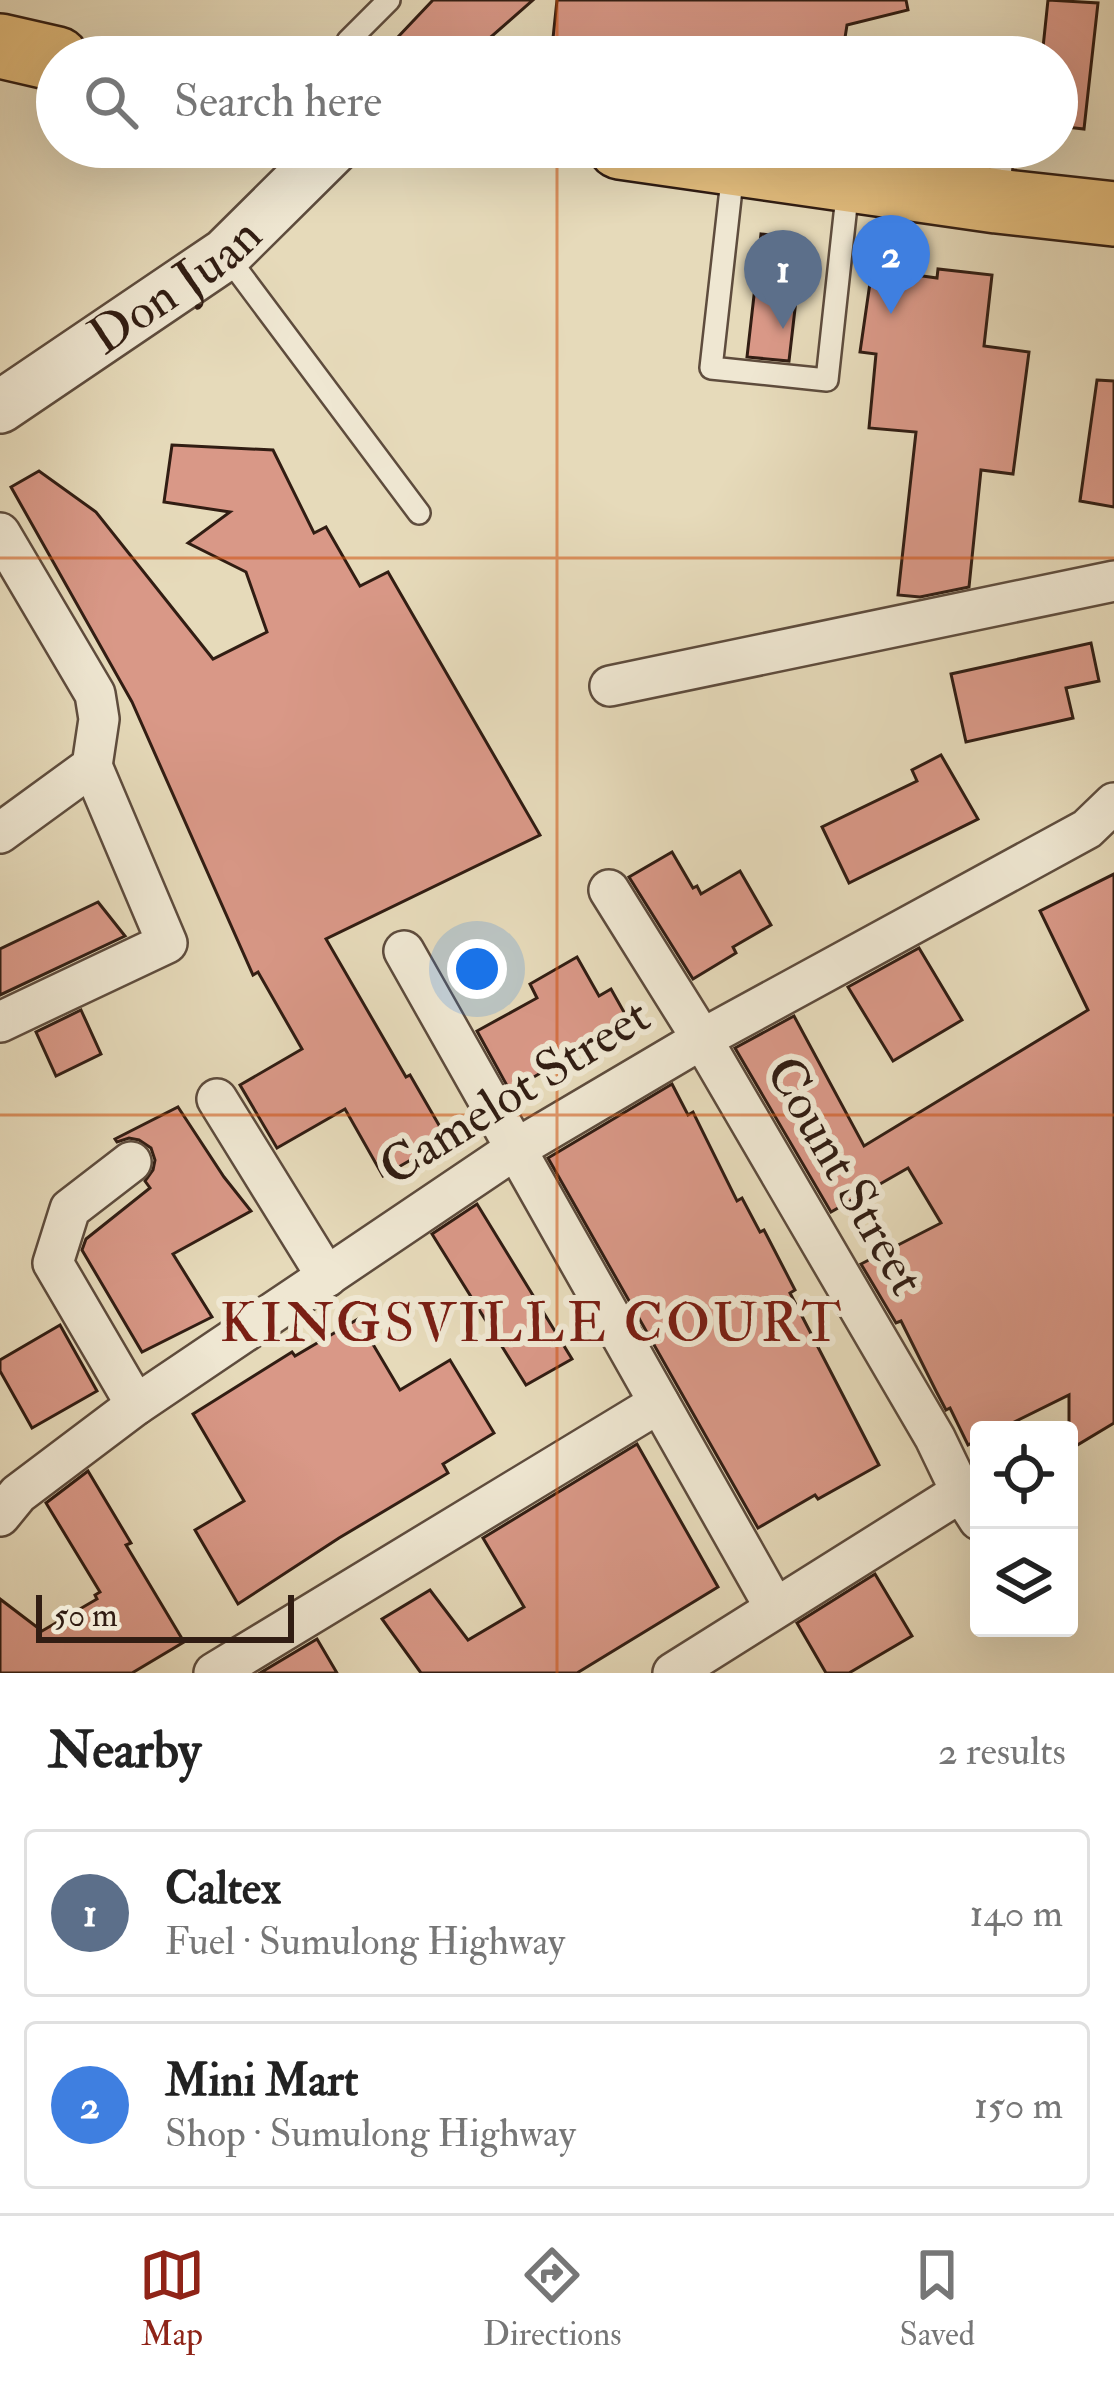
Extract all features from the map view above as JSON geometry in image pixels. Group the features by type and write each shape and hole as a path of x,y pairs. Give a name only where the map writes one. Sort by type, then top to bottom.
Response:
{"main road":[{"path":"0,46 36,54"},
{"path":"762,168 848,180 1000,174 1114,214"}],"street":[{"name":"Don Juan","path":"0,407 226,254 313,168"},
{"path":"0,532 95,694 100,719 92,766 166,943 0,1022"},
{"path":"610,686 1114,581"},
{"path":"0,833 92,766"},
{"name":"Camelot Street","path":"0,1516 18,1494 136,1405 514,1150 702,1039 1087,829 1114,803"},
{"name":"Count Street","path":"609,890 702,1039 970,1506"},
{"path":"404,951 775,1608"},
{"path":"217,1099 327,1277"},
{"path":"131,1162 70,1209 53,1263 136,1405"},
{"path":"214,1673 659,1403"},
{"path":"673,1673 775,1608 970,1506"}],"lane":[{"path":"353,36 389,0"},
{"path":"734,168 711,368 827,380 848,180"},
{"path":"226,254 419,513"}],"building":[{"path":"433,0 533,0 492,36 399,36"},
{"path":"557,0 906,0 908,10 847,25 845,36 553,36"},
{"path":"1048,0 1098,3 1084,129 1078,128 1078,36 1044,36"},
{"path":"761,234 803,239 789,361 747,357"},
{"path":"872,269 937,278 938,269 992,275 984,346 1029,352 1013,474 981,470 969,587 920,597 898,595 916,432 869,428 876,354 860,352"},
{"path":"1097,380 1114,381 1114,507 1080,501"},
{"path":"172,445 273,450 314,533 326,527 360,586 388,572 540,835 326,939 447,1139 383,1176 345,1109 277,1148 240,1085 302,1049 258,972 253,975 132,702 11,487 39,471 96,512 213,659 267,632 246,572 188,543 230,512 164,502"},
{"path":"1091,643 1099,681 1066,688 1073,718 966,742 951,674"},
{"path":"941,755 978,819 849,883 822,827 917,781 912,770"},
{"path":"672,852 701,894 740,871 771,925 693,979 629,877"},
{"path":"1114,874 1114,1423 1078,1445 1078,1421 1069,1421 1069,1395 1016,1421 970,1421 968,1445 901,1321 896,1323 861,1264 941,1223 908,1168 831,1212 735,1048 794,1016 864,1146 1088,1010 1040,911"},
{"path":"98,902 125,936 0,995 0,949"},
{"path":"919,948 962,1020 893,1061 848,987"},
{"path":"577,957 599,996 611,989 629,1021 510,1091 477,1031 537,998 530,984"},
{"path":"81,1010 101,1054 56,1076 36,1032"},
{"path":"672,1084 688,1115 693,1112 737,1201 742,1198 760,1232 764,1230 795,1290 790,1293 879,1465 758,1528 548,1158"},
{"path":"178,1107 251,1211 173,1254 212,1317 142,1352 82,1250 86,1239 150,1188 145,1181 155,1160 151,1148 139,1140 115,1139"},
{"path":"477,1204 572,1359 526,1385 432,1234"},
{"path":"358,1319 400,1390 450,1360 494,1433 443,1464 448,1473 238,1604 195,1530 244,1501 193,1414 292,1352 295,1356"},
{"path":"60,1325 97,1391 32,1428 0,1371 0,1360"},
{"path":"637,1444 718,1587 577,1673 421,1673 382,1619 430,1590 468,1640 524,1607 483,1538"},
{"path":"88,1471 184,1642 132,1673 0,1673 0,1599 42,1631 97,1599 100,1592 46,1503"},
{"path":"875,1574 912,1636 849,1673 826,1673 797,1623"},
{"path":"317,1639 337,1673 260,1673"}],"place":[{"name":"Mini Mart","path":"891,314"},
{"name":"Caltex","path":"783,329"}],"district":[{"name":"KINGSVILLE COURT","path":"532,1324"}]}
